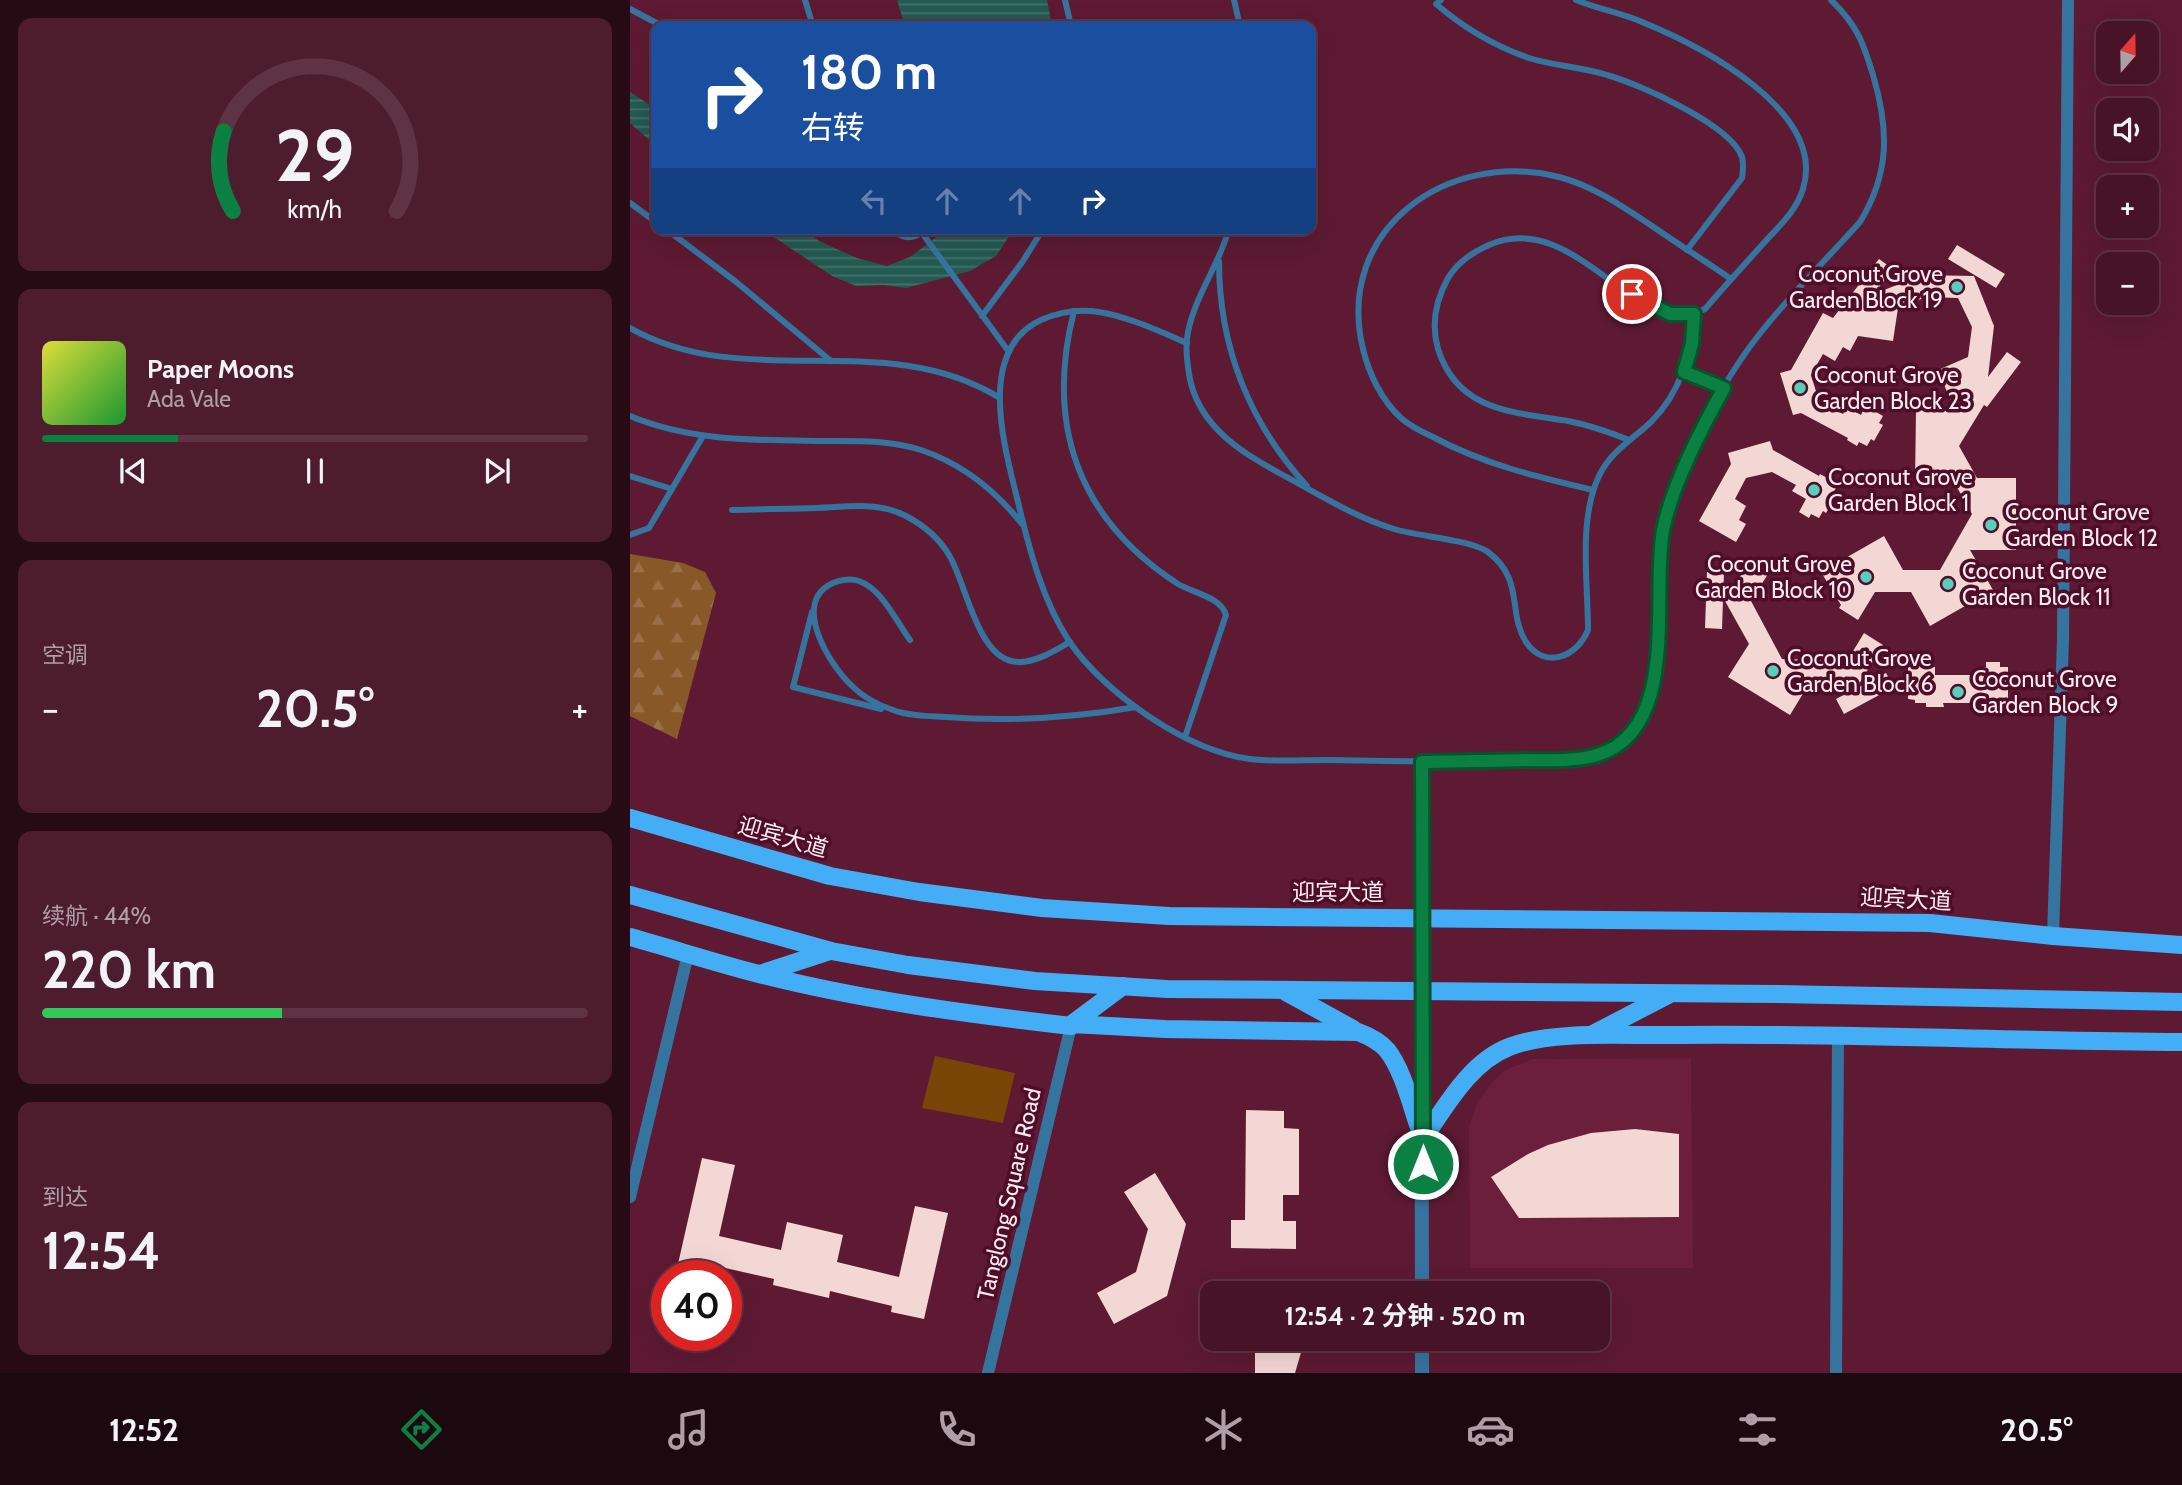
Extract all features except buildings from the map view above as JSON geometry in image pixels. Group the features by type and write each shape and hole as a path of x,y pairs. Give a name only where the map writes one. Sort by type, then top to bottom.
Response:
{"main road":[{"name":"迎宾大道","path":"630,818 830,876 919,892 1042,908 1169,916 1930,923 2053,936 2182,945"},
{"path":"630,895 831,951 908,965 1035,981 1167,989 1672,993 2182,1002"},
{"path":"630,937 761,974 905,1003 1072,1025 1358,1032"},
{"path":"761,974 831,951"},
{"path":"1072,1025 1123,986"},
{"path":"1283,990 1358,1032 1372,1037 1387,1050 1399,1073 1423,1139"},
{"path":"1587,1037 1672,993"},
{"path":"1423,1139 1465,1080 1486,1061 1507,1048 1532,1041 1587,1037 1775,1034 2182,1042"}],"street":[{"path":"2053,936 2063,639 2068,0"},
{"path":"1422,762 1422,1281"},
{"path":"630,1197 688,954"},
{"name":"Tanglong Square Road","path":"988,1373 1072,1025"},
{"path":"1836,1373 1838,1035"},
{"path":"1422,1351 1422,1373"}],"lane":[{"path":"805,0 811,21"},
{"path":"1065,0 1069,21"},
{"path":"1234,0 1239,21"},
{"path":"1441,0 1436,4 1457,22 1492,44 1530,58 1605,74 1638,85 1670,99 1699,117 1736,146 1742,156 1742,178 1687,250"},
{"path":"1576,0 1653,26 1713,57 1757,90 1793,124 1803,145 1806,167 1803,189 1793,209 1705,309 1694,314 1670,314 1623,289 1566,250 1531,238 1513,238 1478,249 1451,273 1442,289 1434,324 1436,342 1446,368 1463,390 1495,408 1531,417 1580,424 1629,440"},
{"path":"1187,343 1124,318 1097,312 1074,311 1052,315 1031,325 1009,352 1000,398 1001,431 1029,547 1049,602 1070,642 1101,676 1136,707 1185,737 1219,752 1250,759 1422,762 1571,760 1598,755 1621,744 1641,723 1650,701 1656,671 1660,557 1664,528 1674,495 1706,420 1739,362 1760,333 1860,222 1873,201 1882,172 1885,141 1879,96 1862,39 1846,14 1831,0"},
{"path":"630,9 653,21"},
{"path":"1593,490 1520,473 1470,456 1401,418 1381,393 1367,365 1360,335 1359,303 1365,273 1377,244 1395,219 1419,198 1445,185 1501,172 1530,172 1587,186 1731,279"},
{"path":"630,203 651,218"},
{"path":"674,235 735,281 831,361"},
{"path":"925,235 1009,352"},
{"path":"982,316 1039,235"},
{"path":"1227,235 1193,312 1187,343 1190,382 1211,424 1228,441 1254,459 1332,503 1377,524 1425,537 1469,543 1486,550 1501,563 1511,579 1521,630 1527,642 1536,652 1548,657 1561,657 1574,652 1583,642 1588,630 1587,513 1593,490 1600,472 1613,455 1652,421 1670,398 1684,372 1692,344 1694,314"},
{"path":"1219,257 1222,314 1227,342 1242,387 1273,446 1310,490"},
{"path":"1074,311 1062,374 1063,406 1072,448 1093,497 1110,524 1132,548 1156,569 1183,587 1219,603 1226,615 1185,737"},
{"path":"630,328 664,344 716,357 743,360 898,363 943,373 1000,398"},
{"path":"1684,372 1724,388"},
{"path":"630,416 670,429 738,440 888,442 920,449 950,462 978,479 1003,500 1024,526"},
{"path":"630,535 649,528 703,436"},
{"path":"630,475 672,489"},
{"path":"732,510 864,505 903,514 928,531 948,553 990,649 1003,659 1019,663 1035,660 1070,642"},
{"path":"910,640 869,585 856,580 829,584 819,594 813,607 793,687 860,705 975,720 1069,717 1136,707"},
{"path":"813,607 825,652 838,672 854,689 873,702 895,711"}],"shaded area":[{"path":"897,0 1047,0 1051,21 903,21"},
{"path":"630,92 651,106 651,142 630,123"},
{"path":"771,235 811,235 857,258 887,266 910,257 939,235 1010,235 996,256 970,271 906,288 884,285 856,286 832,276"},
{"path":"935,1056 1015,1073 1003,1123 922,1108"},
{"path":"1691,1058 1693,1268 1470,1268 1469,1126 1478,1101 1495,1079 1506,1070 1532,1059"}],"green space":[{"path":"630,554 683,563 705,572 716,593 677,739 630,716"}],"place":[{"name":"Coconut Grove Garden Block 19","path":"1957,287"},
{"name":"Coconut Grove Garden Block 23","path":"1800,388"},
{"name":"Coconut Grove Garden Block 1","path":"1814,490"},
{"name":"Coconut Grove Garden Block 12","path":"1991,525"},
{"name":"Coconut Grove Garden Block 10","path":"1866,577"},
{"name":"Coconut Grove Garden Block 11","path":"1948,584"},
{"name":"Coconut Grove Garden Block 6","path":"1773,671"},
{"name":"Coconut Grove Garden Block 9","path":"1958,692"}],"route":[{"path":"1423,1164 1422,762 1571,760 1598,755 1621,744 1641,723 1650,701 1656,671 1660,557 1664,528 1674,495 1706,420 1724,388 1684,372 1692,344 1694,314 1670,314 1632,294"}]}
